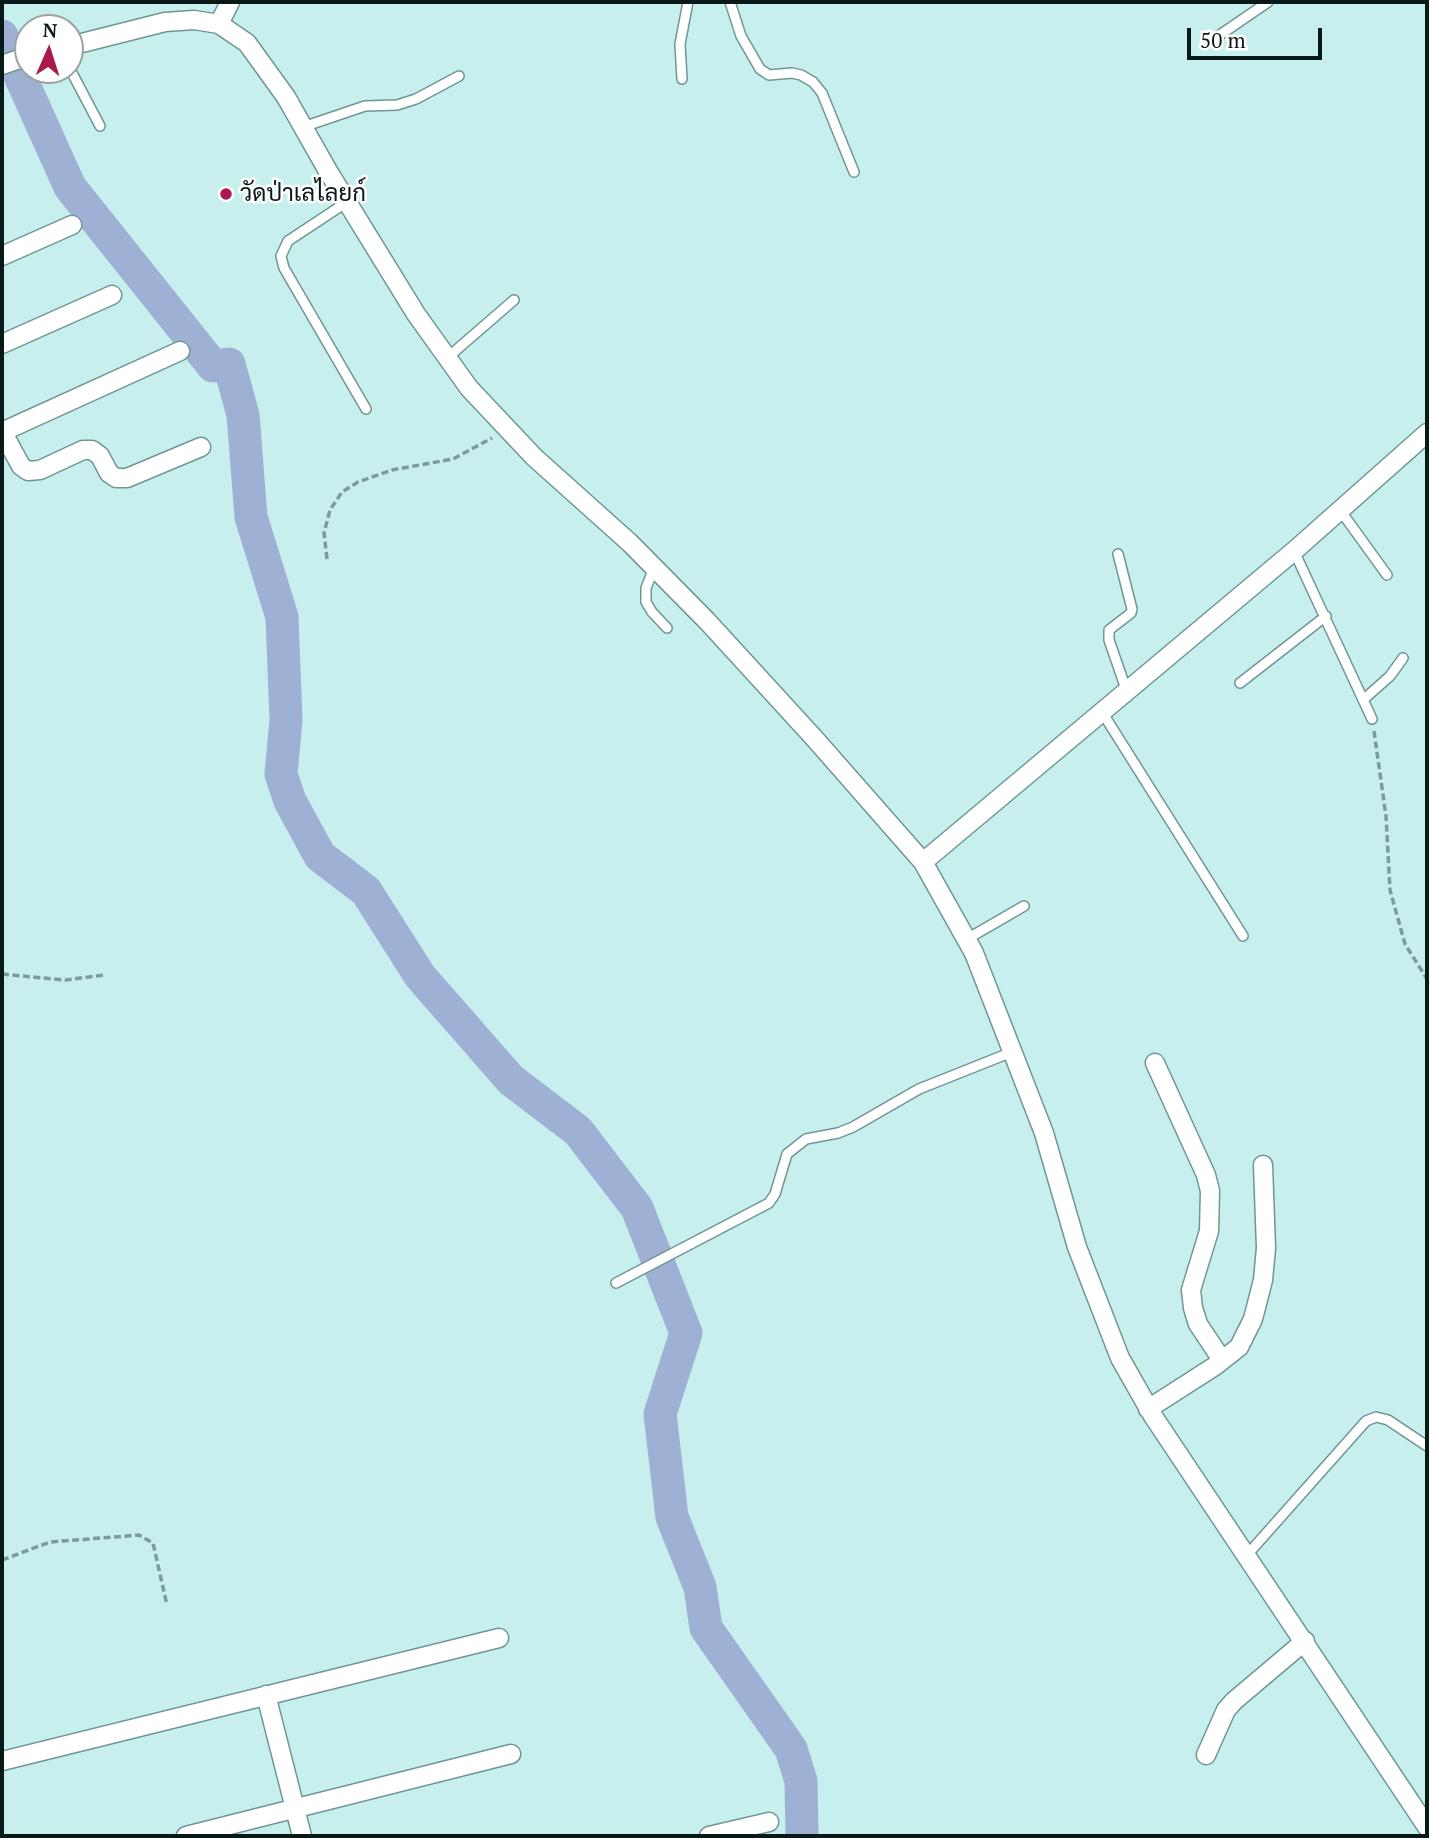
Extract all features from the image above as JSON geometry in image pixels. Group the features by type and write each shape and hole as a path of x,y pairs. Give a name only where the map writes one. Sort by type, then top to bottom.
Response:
{"street":[{"path":"219,24 230,2"},
{"path":"84,42 166,22 194,20 219,24 247,43 286,97 416,314 469,388 506,429 654,568 806,729 923,862 974,953 1044,1133 1082,1259 1120,1358 1148,1409 1304,1641 1421,1806 1427,1827"},
{"path":"2,257 72,225"},
{"path":"2,344 112,295"},
{"path":"180,351 2,432 21,466 28,471 40,470 83,450 92,450 100,456 109,473 116,478 127,478 201,447"},
{"path":"923,862 1294,551 1427,433"},
{"path":"1156,1063 1206,1175 1210,1191 1209,1231 1191,1290 1198,1324 1222,1360"},
{"path":"1148,1409 1240,1347 1253,1319 1263,1280 1266,1248 1263,1166"},
{"path":"2,1761 499,1638"},
{"path":"1206,1755 1226,1710 1304,1641"},
{"path":"267,1695 302,1836"},
{"path":"186,1836 511,1754"},
{"path":"709,1836 769,1822"}],"lane":[{"path":"682,79 680,44 688,2"},
{"path":"730,2 741,36 760,69 769,75 801,75 813,82 822,93 854,172"},
{"path":"1214,39 1268,2"},
{"path":"303,128 365,106 397,105 416,99 459,76"},
{"path":"78,84 100,127"},
{"path":"347,202 288,241 281,256 284,268 366,410"},
{"path":"447,358 514,300"},
{"path":"1340,510 1387,575"},
{"path":"1294,551 1372,719"},
{"path":"1118,554 1132,609 1131,613 1109,631 1109,640 1127,692"},
{"path":"654,568 646,588 646,602 667,628"},
{"path":"1240,683 1326,616"},
{"path":"1363,700 1391,676 1403,658"},
{"path":"1102,712 1243,936"},
{"path":"967,939 1024,906"},
{"path":"616,1283 769,1203 775,1194 787,1154 806,1139 838,1133 853,1127 919,1089 1012,1052"},
{"path":"1247,1555 1366,1421 1376,1417 1388,1420 1427,1446"}],"path":[{"path":"327,559 324,533 330,510 342,492 358,482 392,470 453,459 506,429"},
{"path":"1372,719 1386,816 1390,890 1405,944 1427,979"},
{"path":"2,974 65,981 104,975"},
{"path":"2,1560 50,1542 139,1535 153,1543 167,1605"}],"waterway":[{"path":"2,36 70,187 213,366 229,364 243,415 251,517 282,617 286,720 281,774 290,801 320,856 366,891 420,976 511,1080 578,1131 637,1208 686,1333 660,1414 672,1517 700,1587 706,1628 791,1749 801,1781 802,1836"}],"place":[{"name":"วัดป่าเลไลยก์","path":"226,194"}]}
